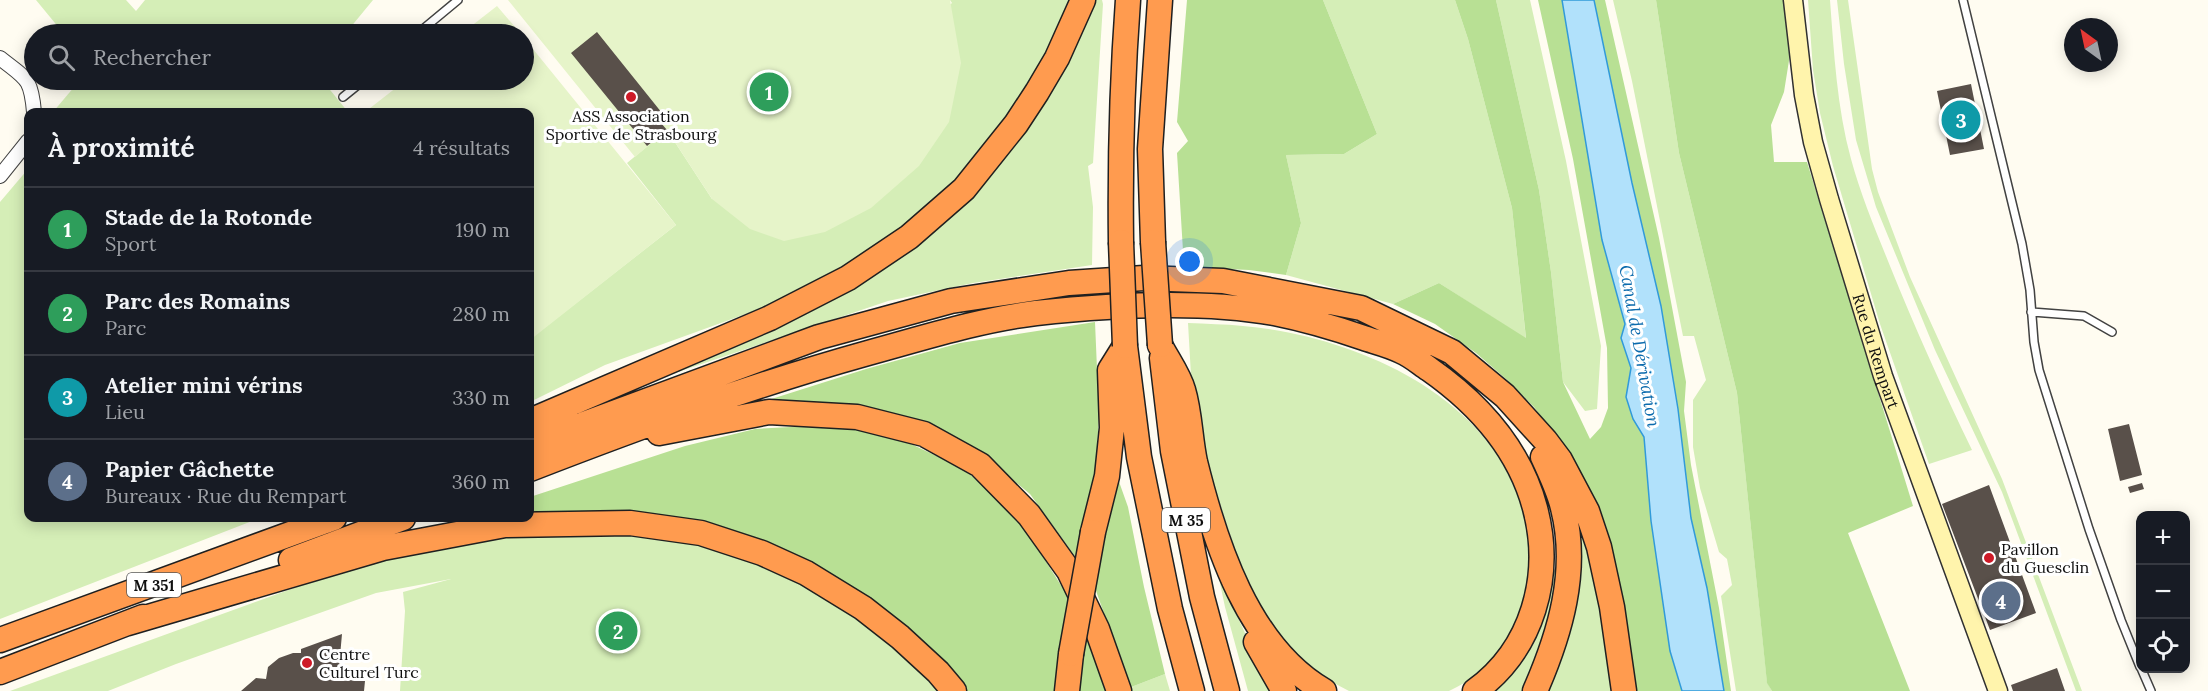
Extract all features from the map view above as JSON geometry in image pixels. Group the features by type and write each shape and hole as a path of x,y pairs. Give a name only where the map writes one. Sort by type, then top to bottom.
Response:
{"highway":[{"path":"534,419 770,318 848,278 909,237 964,189 1016,124 1057,58 1083,0"},
{"name":"M 35","path":"1128,0 1121,106 1121,242 1125,346 1139,457 1170,609 1192,691"},
{"name":"M 35","path":"1160,0 1150,149 1160,345 1173,451 1202,597 1227,691"},
{"path":"534,443 819,337 951,302 1069,283 1144,278 1223,281 1361,308 1452,352 1505,396 1560,460 1587,511 1599,547 1608,580 1624,691"},
{"path":"534,467 750,388 955,329 1034,314 1146,305 1206,307 1273,313 1337,328 1403,351 1458,389 1490,422 1506,444 1520,466 1531,491 1539,521 1542,546 1538,594 1524,636 1513,653 1489,681 1475,691"},
{"path":"1160,345 1183,388 1195,461 1231,574 1245,603 1267,638 1301,675 1324,691"},
{"path":"1067,691 1071,654 1093,532 1107,477 1112,428 1110,370 1125,346"},
{"path":"586,447 769,412 857,417 924,434 980,465 1029,515 1069,572 1097,629 1119,691"},
{"path":"1522,417 1553,479 1563,507 1568,534 1568,577 1564,606 1555,641 1535,691"},
{"name":"M 351","path":"0,640 315,522"},
{"name":"M 351","path":"0,672 393,522"},
{"path":"128,623 394,546 505,525 630,523 701,533 762,553 806,573 862,608 900,637 938,672 954,691"},
{"path":"1245,603 1251,634 1284,691"}],"street":[{"name":"Rue du Rempart","path":"1793,0 1808,120 1839,233 1883,376 1998,691"},
{"path":"0,58 24,80"},
{"path":"32,90 34,108"},
{"path":"2,171 24,146"}],"lane":[{"path":"429,24 458,0"},
{"path":"1963,0 2022,244 2030,290 2034,342 2040,370 2090,529 2121,620 2136,656"},
{"path":"343,97 352,90"},
{"path":"2031,312 2084,316 2112,332"},
{"path":"2143,673 2151,691"}],"green space":[{"path":"36,0 126,0 136,11 145,0 373,0 353,24 56,24"},
{"path":"508,0 950,0 961,63 949,122 919,166 871,208 825,232 784,241 750,229 712,199 667,130 635,157 534,32 534,24 527,24"},
{"path":"950,0 1072,0 1041,67 1005,127 952,191 898,233 831,276 754,311 605,365 534,400 534,336 676,225 627,163 667,130 712,199 952,3"},
{"path":"1093,0 1102,0 1103,4 1093,163 1088,166 1093,207 1092,265 973,283 888,301 666,376 936,229"},
{"path":"1187,0 1323,0 1377,134 1344,154 1286,155 1301,223 1286,275 1249,270 1184,267 1177,153 1188,141 1177,122"},
{"path":"1323,0 1455,0 1468,39 1512,208 1526,339 1439,283 1393,304 1286,275 1301,223 1286,155 1344,154 1377,134"},
{"path":"1455,0 1496,0 1539,190 1563,382 1590,439 1601,427 1608,408 1607,348 1573,159 1538,0 1562,0 1602,240 1625,324 1621,338 1631,368 1626,397 1633,419 1644,437 1651,521 1670,651 1682,691 1633,691 1593,501 1579,469 1534,407 1476,353 1435,324 1393,304 1439,283 1526,338 1512,208 1468,39"},
{"path":"1496,0 1530,0 1566,161 1601,346 1597,409 1585,411 1563,382 1539,190"},
{"path":"1594,0 1605,0 1659,238 1686,382 1684,411 1691,465 1719,608 1731,691 1724,691 1722,685 1707,588 1691,518 1686,477 1632,183"},
{"path":"1613,0 1656,0 1679,153 1737,393 1767,682 1772,691 1736,691 1721,596 1732,585 1727,559 1719,552 1700,488 1693,447 1693,400 1706,380 1694,336 1683,336 1632,81"},
{"path":"1656,0 1787,0 1791,48 1784,92 1771,125 1774,162 1807,162 1913,506 1848,533 1910,691 1772,691 1767,683 1737,393 1679,153"},
{"path":"1808,0 1830,0 1839,100 1855,173 1874,227 1909,312 1972,450 1929,464 1880,324 1833,166 1820,113 1813,70"},
{"path":"1837,0 1848,0 1872,169 1878,192 1910,277 2002,479 2082,691 2076,691 2002,492 1935,350 1876,207 1856,140"},
{"path":"497,6 512,24 474,24"},
{"path":"534,50 676,225 534,337 534,108 370,108 393,90 534,90"},
{"path":"72,90 330,90 345,108 56,108"},
{"path":"24,174 24,522 250,522 0,619 0,202"},
{"path":"1095,322 1099,416 1096,465 1077,559 1030,494 981,454 923,421 844,404 759,403 866,369 960,343"},
{"path":"1188,323 1236,325 1282,331 1323,341 1363,355 1402,373 1438,395 1470,422 1496,453 1515,489 1523,514 1528,539 1528,578 1522,607 1509,637 1490,662 1478,673 1449,691 1349,691 1313,672 1277,634 1247,586 1205,459 1192,393"},
{"path":"829,425 890,434 964,469 1019,519 1069,598 1058,691 964,691 781,552 534,515 534,496 685,446 755,429"},
{"path":"1117,476 1128,507 1165,674 1126,689 1095,588 1106,507"},
{"path":"1580,523 1596,560 1616,691 1547,691 1571,628 1579,577"},
{"path":"559,531 630,534 702,545 771,567 826,595 878,631 943,691 400,691 405,611 403,592 451,579 376,593 176,664 108,691 10,691 316,580 396,557 479,541"},
{"path":"1555,568 1555,599 1552,615 1526,691 1488,691 1516,664 1535,636 1547,606"},
{"path":"1218,574 1250,644 1276,691 1248,691"},
{"path":"1088,631 1107,691 1077,691"},
{"path":"1165,674 1170,691 1126,691 1126,689"}],"water":[{"name":"Canal de Dérivation","path":"1562,0 1594,0 1632,183 1661,306 1678,409 1691,518 1707,588 1724,691 1682,691 1670,651 1651,521 1644,437 1633,419 1626,397 1631,368 1621,338 1625,324 1602,240"}],"building":[{"path":"597,32 666,118 661,123 667,130 647,146 571,53"},
{"path":"1971,84 1984,149 1950,155 1937,91"},
{"path":"2129,424 2142,475 2120,481 2108,429"},
{"path":"2142,483 2144,489 2130,493 2128,487"},
{"name":"Pavillon du Guesclin","path":"1989,485 2036,613 1990,630 1942,504"},
{"name":"Centre Culturel Turc","path":"342,634 338,678 365,681 364,691 241,691 256,678 266,679 268,667 279,658 301,653 301,649"},
{"path":"2057,668 2065,691 2013,691 2011,685"}],"place":[{"name":"Stade de la Rotonde","path":"769,92"},
{"name":"ASS Association Sportive de Strasbourg","path":"631,97"},
{"name":"Atelier mini vérins","path":"1961,120"},
{"name":"Pavillon du Guesclin","path":"1989,558"},
{"name":"Papier Gâchette","path":"2001,601"},
{"name":"Parc des Romains","path":"618,631"},
{"name":"Centre Culturel Turc","path":"307,663"}]}
